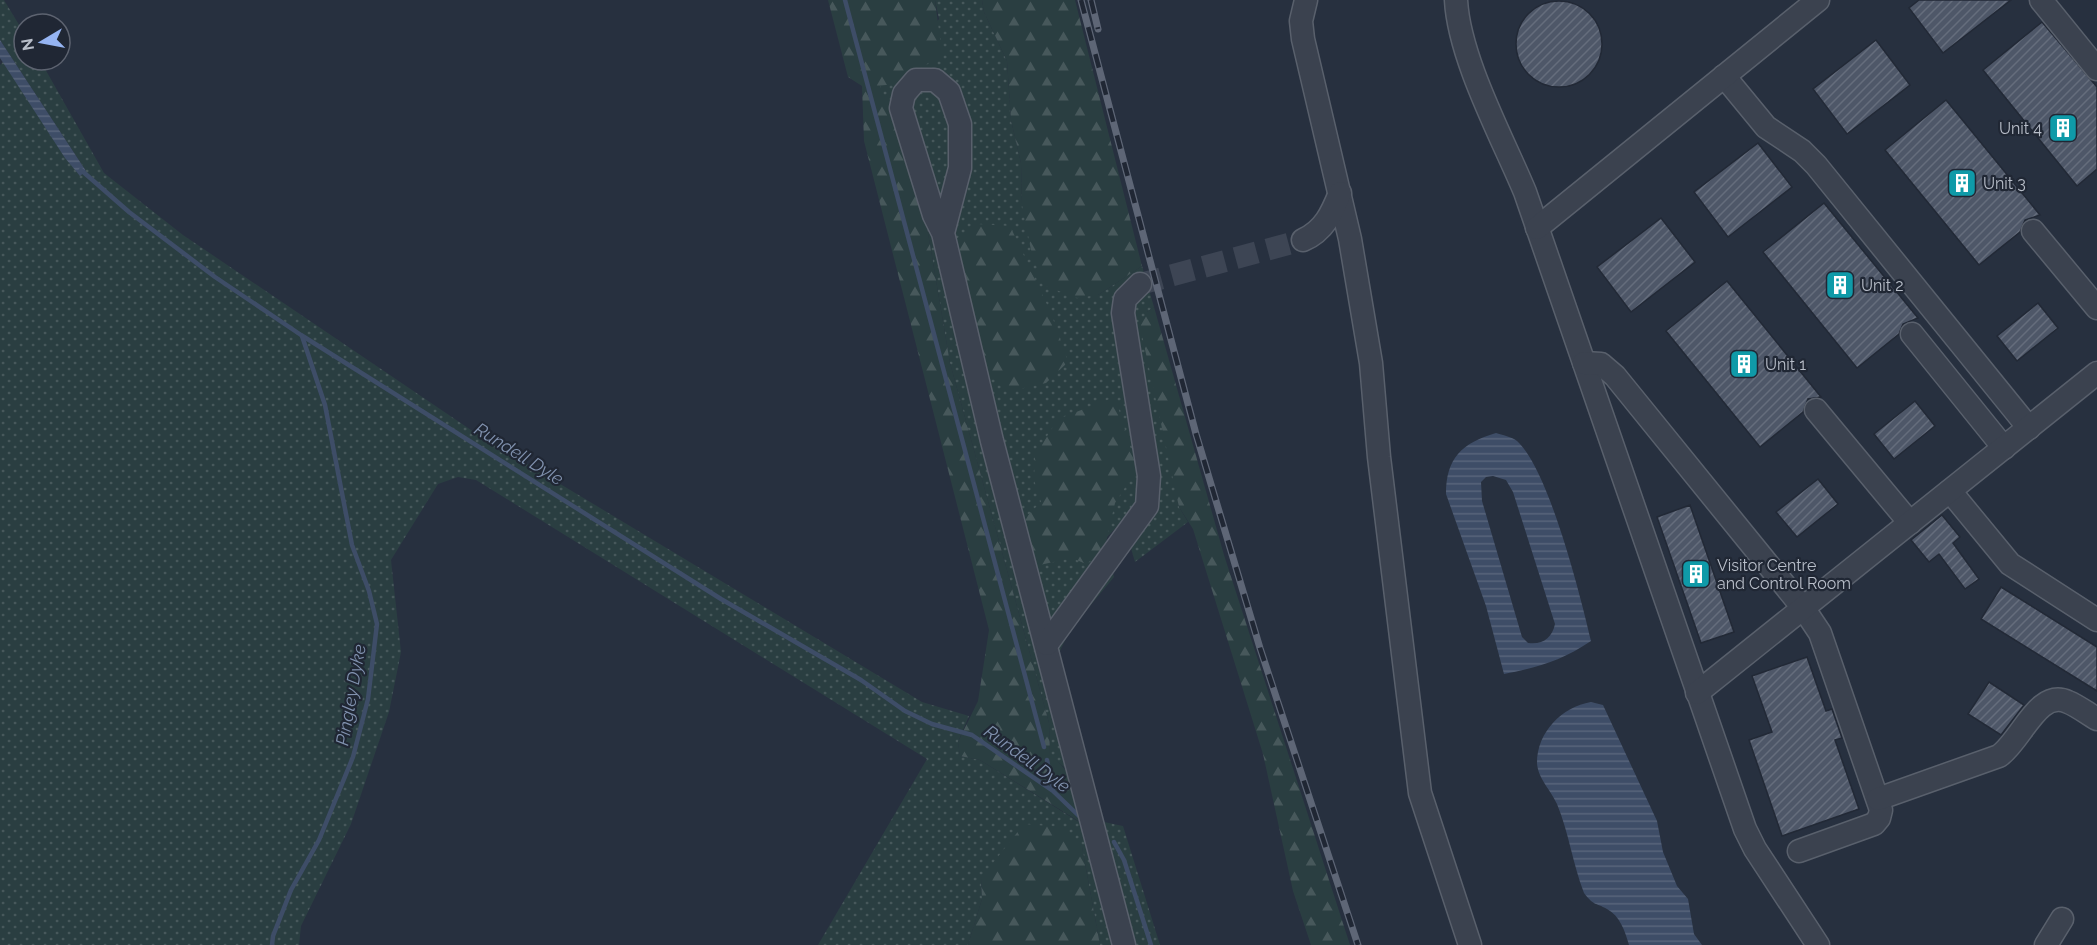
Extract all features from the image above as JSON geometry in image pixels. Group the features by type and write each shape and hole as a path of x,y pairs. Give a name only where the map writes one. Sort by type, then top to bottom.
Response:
{"lane":[{"path":"1306,0 1301,21 1303,39 1340,192 1371,363 1378,457 1420,793 1470,945"},
{"path":"1456,0 1462,34 1484,100 1518,176 1537,228 1750,840 1818,945"},
{"path":"2041,0 2097,69"},
{"path":"1537,228 1816,1"},
{"path":"1724,76 1766,127 1802,151 1816,165 2029,428"},
{"path":"943,233 960,168 960,124 949,92 935,80 916,80 904,94 901,108 934,215 943,233 992,441 1124,945"},
{"path":"1302,240 1315,235 1324,225 1340,192"},
{"path":"2033,231 2097,309"},
{"path":"1047,644 1147,506 1149,476 1123,313 1125,299 1140,284"},
{"path":"1912,334 2004,448"},
{"path":"1584,363 1601,364 1615,376 1804,609 1825,646 1881,810 1874,824 1799,851"},
{"path":"1697,693 2097,373"},
{"path":"1816,410 1910,523"},
{"path":"1950,491 2010,564 2097,620"},
{"path":"1878,799 1999,756 2015,743 2037,709 2056,698 2068,701 2097,719"},
{"path":"2046,945 2062,919"}],"green space":[{"path":"0,0 4,0 12,13 12,58 0,40"},
{"path":"828,0 935,0 942,54 898,83 880,86 909,161 928,233 950,363 1049,723 1050,754 1071,777 1075,785 1078,792 1080,822 980,760 960,756 958,742 978,701 989,630 864,141 862,86 848,77"},
{"path":"935,0 982,0 984,12 1007,61 1011,120 1021,163 1022,205 1098,295 1142,266 1154,307 1147,312 1179,507 1188,522 1135,562 1123,521 1104,540 1114,577 1070,630 1057,657 1099,817 1104,822 1123,826 1160,945 1100,945 1082,847 981,878 982,899 968,945 818,945 927,759 476,480 458,477 438,484 391,560 401,652 389,712 351,824 301,926 299,945 0,945 0,65 3,62 80,176 86,171 21,72 47,72 104,173 183,235 474,432 922,702 969,716 958,742 960,756 980,760 1079,822 1065,768 1050,755 1049,723 950,363 928,233 909,161 879,86 939,19"},
{"path":"982,0 1075,0 1142,266 1098,295 1077,298 1043,285 1031,250 1022,205 1021,163 1011,120 1007,61 984,12"},
{"path":"977,224 1010,226 1051,313 1068,362 1046,383 1011,391 984,363 952,242"},
{"path":"1154,307 1224,555 1350,945 1311,945 1293,891 1263,754 1193,529 1179,507 1140,326 1147,312"},
{"path":"1115,397 1137,469 1115,503 1104,551 1086,564 1072,558 1021,569 1023,520 1041,502 1034,480 1035,455 1058,419"},
{"path":"1024,824 1061,827 1082,847 1100,945 968,945 982,899 981,878"}],"water":[{"path":"0,40 12,58 12,72 21,72 86,171 80,176 65,158 0,58"},
{"path":"1496,433 1517,441 1529,456 1541,478 1562,536 1591,641 1570,654 1549,662 1504,674 1486,606 1446,494 1449,471 1458,454 1465,447","holes":["1493,476 1506,480 1513,492 1555,624 1549,637 1538,643 1528,643 1522,637 1482,501 1481,482 1486,477"]},
{"path":"1591,702 1603,705 1657,821 1663,852 1677,886 1688,899 1694,934 1702,945 1629,945 1619,920 1612,912 1593,902 1584,893 1561,815 1540,774 1537,763 1541,741 1553,723 1570,709"}],"building":[{"path":"1919,0 2011,0 1943,53 1909,8"},
{"path":"1559,1 1583,8 1595,20 1602,44 1595,68 1583,80 1559,87 1535,80 1523,68 1516,44 1523,20 1535,8"},
{"name":"Unit 4","path":"2042,22 2097,87 2097,169 2077,186 1983,70"},
{"path":"1876,40 1910,85 1847,134 1813,89"},
{"name":"Unit 3","path":"1946,100 2040,215 2025,220 2020,232 1979,265 1885,150"},
{"path":"1758,143 1792,187 1728,237 1694,192"},
{"name":"Unit 2","path":"1824,203 1918,318 1903,324 1899,334 1857,368 1763,252"},
{"path":"1661,218 1695,262 1631,312 1597,267"},
{"name":"Unit 1","path":"1727,281 1821,397 1808,399 1803,412 1760,447 1666,331"},
{"path":"2038,303 2058,328 2017,361 1997,336"},
{"path":"1915,401 1935,426 1894,459 1874,434"},
{"path":"1818,479 1838,504 1797,537 1776,512"},
{"name":"Visitor Centre and Control Room","path":"1690,505 1734,632 1701,643 1657,517"},
{"path":"1942,515 1960,537 1953,543 1979,579 1965,589 1939,554 1929,562 1911,540"},
{"path":"2001,587 2097,647 2097,691 1981,619"},
{"path":"1807,657 1826,711 1832,709 1842,738 1835,740 1859,809 1782,836 1749,740 1772,732 1752,676"},
{"path":"1989,682 2024,705 2001,735 1968,714"}],"waterway":[{"path":"845,0 1044,747"},
{"name":"Rundell Dyle","path":"81,170 129,212 215,277 301,335 721,599 861,680 905,711 932,724 972,735 1053,791 1079,816"},
{"name":"Pingley Dyke","path":"272,945 273,936 291,890 319,840 353,757 368,699 377,624 369,591 352,545 325,405 302,336"},
{"path":"1047,760 1053,790"},
{"path":"1114,842 1124,860 1151,945"}],"tunnel":[{"path":"1140,284 1303,240"}],"railway":[{"path":"1081,0 1196,434 1260,648 1358,945"},
{"path":"1091,0 1098,29"}],"place":[{"name":"Unit 4","path":"2063,128"},
{"name":"Unit 3","path":"1962,183"},
{"name":"Unit 2","path":"1840,285"},
{"name":"Unit 1","path":"1744,364"},
{"name":"Visitor Centre and Control Room","path":"1696,574"}]}
